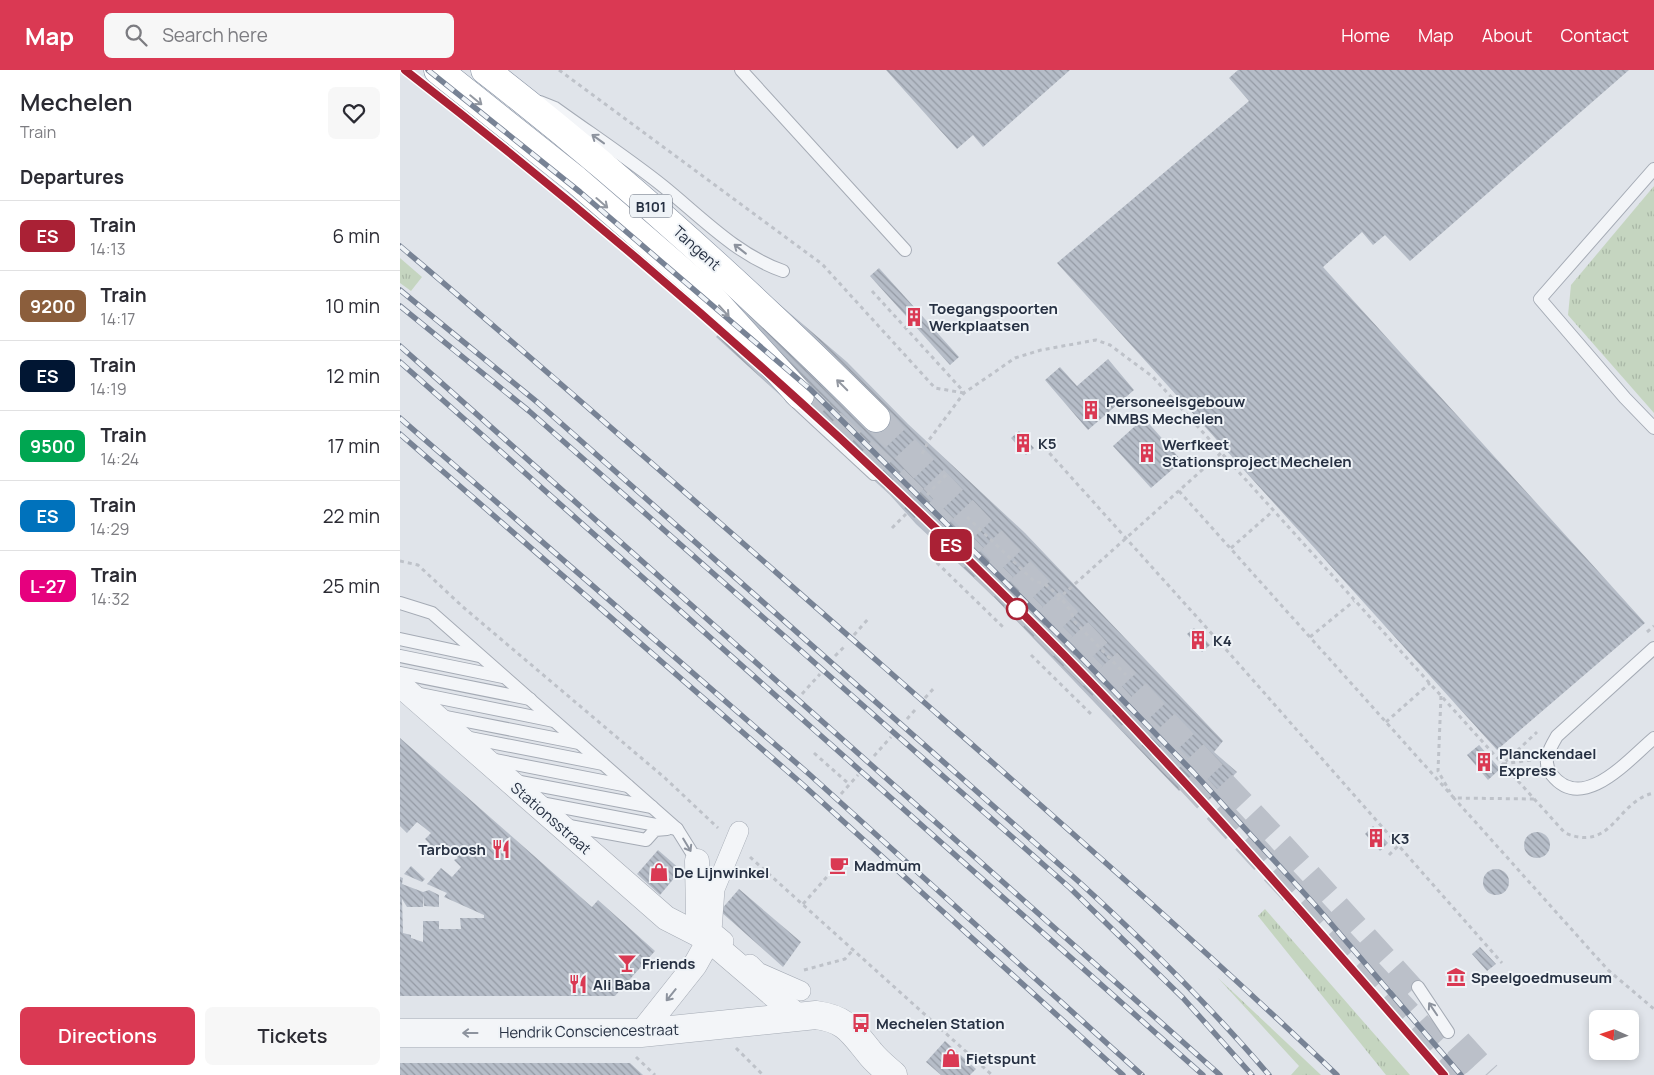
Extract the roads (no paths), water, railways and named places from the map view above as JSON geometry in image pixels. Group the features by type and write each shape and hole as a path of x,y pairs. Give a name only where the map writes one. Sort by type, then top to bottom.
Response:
{"highway":[{"name":"Tangent","path":"438,70 576,180 709,295 800,396"},
{"name":"Tangent","path":"485,70 632,190 773,316 876,418"}],"street":[{"name":"Stationsstraat","path":"402,684 432,714 666,918 709,940"},
{"path":"737,837 714,889 712,931 758,972 793,1010"},
{"path":"697,861 698,916 709,940 793,1010"},
{"path":"641,1033 695,965 709,940"},
{"name":"Hendrik Consciencestraat","path":"400,1032 641,1033 793,1010 832,1017 843,1023 854,1032 871,1055 893,1075"}],"lane":[{"path":"742,70 905,250"},
{"path":"512,91 555,108 662,186 744,252 759,262 783,271"},
{"path":"1654,169 1540,300 1625,398 1654,428"},
{"path":"750,341 787,394 874,474"},
{"path":"400,603 432,613 677,829 697,861"},
{"path":"400,639 481,656"},
{"path":"1654,648 1557,736 1547,752 1548,770 1558,782 1574,789 1592,786 1608,778 1654,738"},
{"path":"400,656 506,678"},
{"path":"402,684 530,700"},
{"path":"402,684 554,721"},
{"path":"432,714 579,743"},
{"path":"458,736 603,764"},
{"path":"483,758 628,786"},
{"path":"508,780 652,807"},
{"path":"533,802 677,829"},
{"path":"558,824 646,840 655,830 677,829"},
{"path":"1418,987 1448,1032"}],"tunnel":[{"path":"800,395 893,478 1095,678 1464,1075"},
{"path":"876,418 1286,852 1419,999"},
{"path":"1458,1043 1487,1075"}],"railway":[{"path":"405,70 577,207 661,278 744,351 906,500 1063,655 1210,809 1444,1075"},
{"path":"428,70 580,192 811,390 1071,647 1194,773 1315,905 1461,1075"},
{"path":"400,246 643,455 1055,818 1226,971 1337,1075"},
{"path":"400,290 537,402 1078,881 1176,975 1224,1024 1269,1075"},
{"path":"400,306 529,411 1070,888 1183,998 1252,1075"},
{"path":"400,346 1220,1075"},
{"path":"400,362 1203,1075"},
{"path":"400,418 809,774 1142,1075"},
{"path":"400,434 801,783 1123,1075"}],"train":[{"name":"ES","path":"405,70 570,202 681,296 800,400 924,519 1061,652 1180,776 1345,958 1444,1075"}],"place":[{"name":"Toegangspoorten Werkplaatsen","path":"914,317"},
{"name":"Personeelsgebouw NMBS Mechelen","path":"1091,410"},
{"name":"K5","path":"1023,443"},
{"name":"Werfkeet Stationsproject Mechelen","path":"1147,453"},
{"name":"K4","path":"1198,640"},
{"name":"Planckendael Express","path":"1484,762"},
{"name":"K3","path":"1376,838"},
{"name":"Tarboosh","path":"501,849"},
{"name":"Madmum","path":"839,865"},
{"name":"De Lijnwinkel","path":"659,872"},
{"name":"Friends","path":"627,963"},
{"name":"Speelgoedmuseum","path":"1456,977"},
{"name":"Ali Baba","path":"578,984"},
{"name":"Mechelen Station","path":"861,1023"},
{"name":"Fietspunt","path":"951,1058"}]}
